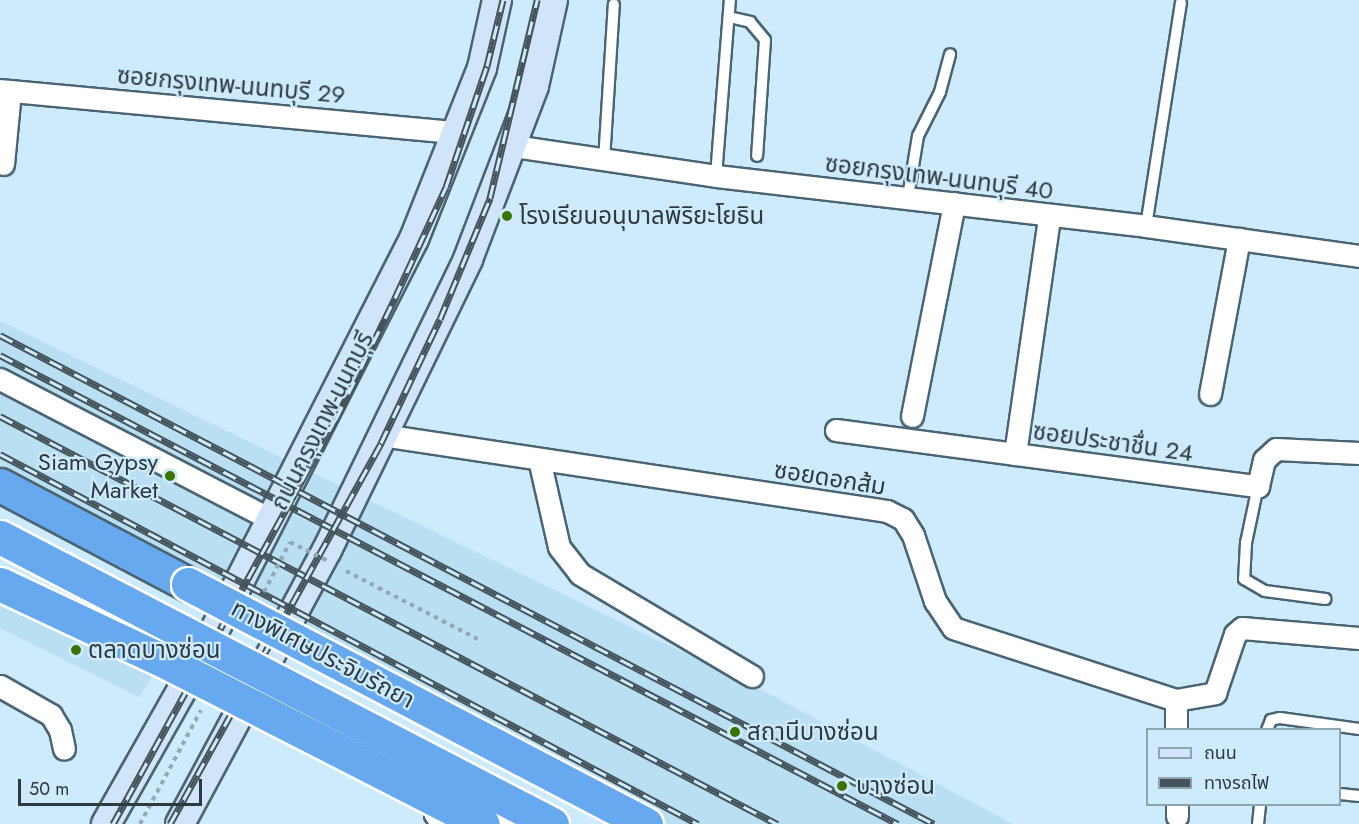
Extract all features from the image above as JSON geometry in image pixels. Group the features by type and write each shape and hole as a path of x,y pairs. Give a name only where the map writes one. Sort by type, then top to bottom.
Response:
{"highway":[{"name":"ทางพิเศษประจิมรัถยา","path":"0,485 646,824"},
{"name":"ทางพิเศษประจิมรัถยา","path":"0,537 552,824"},
{"path":"0,584 172,665 483,824"}],"main road":[{"name":"ถนนกรุงเทพ-นนทบุรี","path":"106,824 205,649 414,239 482,68 497,0"},
{"path":"180,824 258,684 468,259 534,86 553,0"},
{"path":"0,529 205,649 258,684"}],"street":[{"name":"ซอยกรุงเทพ-นนทบุรี 29","path":"5,91 456,132"},
{"path":"3,164 5,91"},
{"name":"ซอยกรุงเทพ-นนทบุรี 40","path":"513,146 716,176 908,197 1050,217 1146,226 1359,256"},
{"path":"912,416 954,203"},
{"path":"1015,454 1050,217"},
{"path":"1210,394 1239,239"},
{"path":"0,379 272,520"},
{"name":"ซอยประชาชื่น 24","path":"836,430 1258,486"},
{"name":"ซอยดอกส้ม","path":"382,435 887,512 903,519 913,535 935,601 953,628 1176,700 1215,693 1235,634 1242,628 1359,638"},
{"path":"1258,486 1264,460 1276,449 1359,453"},
{"path":"539,459 559,547 580,574 752,676"},
{"path":"258,684 433,785 510,824"},
{"path":"0,686 51,715 60,730 64,749"},
{"path":"1176,700 1176,728"}],"lane":[{"path":"716,176 730,0"},
{"path":"1146,226 1181,3"},
{"path":"604,161 614,4"},
{"path":"729,17 750,22 765,40 758,156"},
{"path":"908,197 918,136 931,113 950,54"},
{"path":"1258,486 1246,543 1244,579 1265,591 1325,599"},
{"path":"1267,728 1271,720 1280,718 1359,729"},
{"path":"433,785 430,816 435,824"},
{"path":"1341,794 1359,796"},
{"path":"1258,824 1260,806"}],"path":[{"path":"330,562 478,639"}],"shaded area":[{"path":"0,321 773,696 1013,824 668,824 0,473"},
{"name":"ตลาดบางซ่อน","path":"0,599 155,672 139,697 0,628"}],"railway":[{"path":"113,824 336,419 395,298 446,187 487,66 503,0"},
{"path":"170,824 381,443 440,319 490,198 537,0"},
{"path":"0,335 934,824"},
{"path":"0,355 898,824"},
{"path":"0,416 777,824"},
{"path":"0,454 698,824"}],"place":[{"name":"โรงเรียนอนุบาลพิริยะโยธิน","path":"507,216"},
{"name":"Siam Gypsy Market","path":"170,476"},
{"name":"ตลาดบางซ่อน","path":"76,650"},
{"name":"สถานีบางซ่อน","path":"735,732"},
{"name":"บางซ่อน","path":"842,786"}]}
